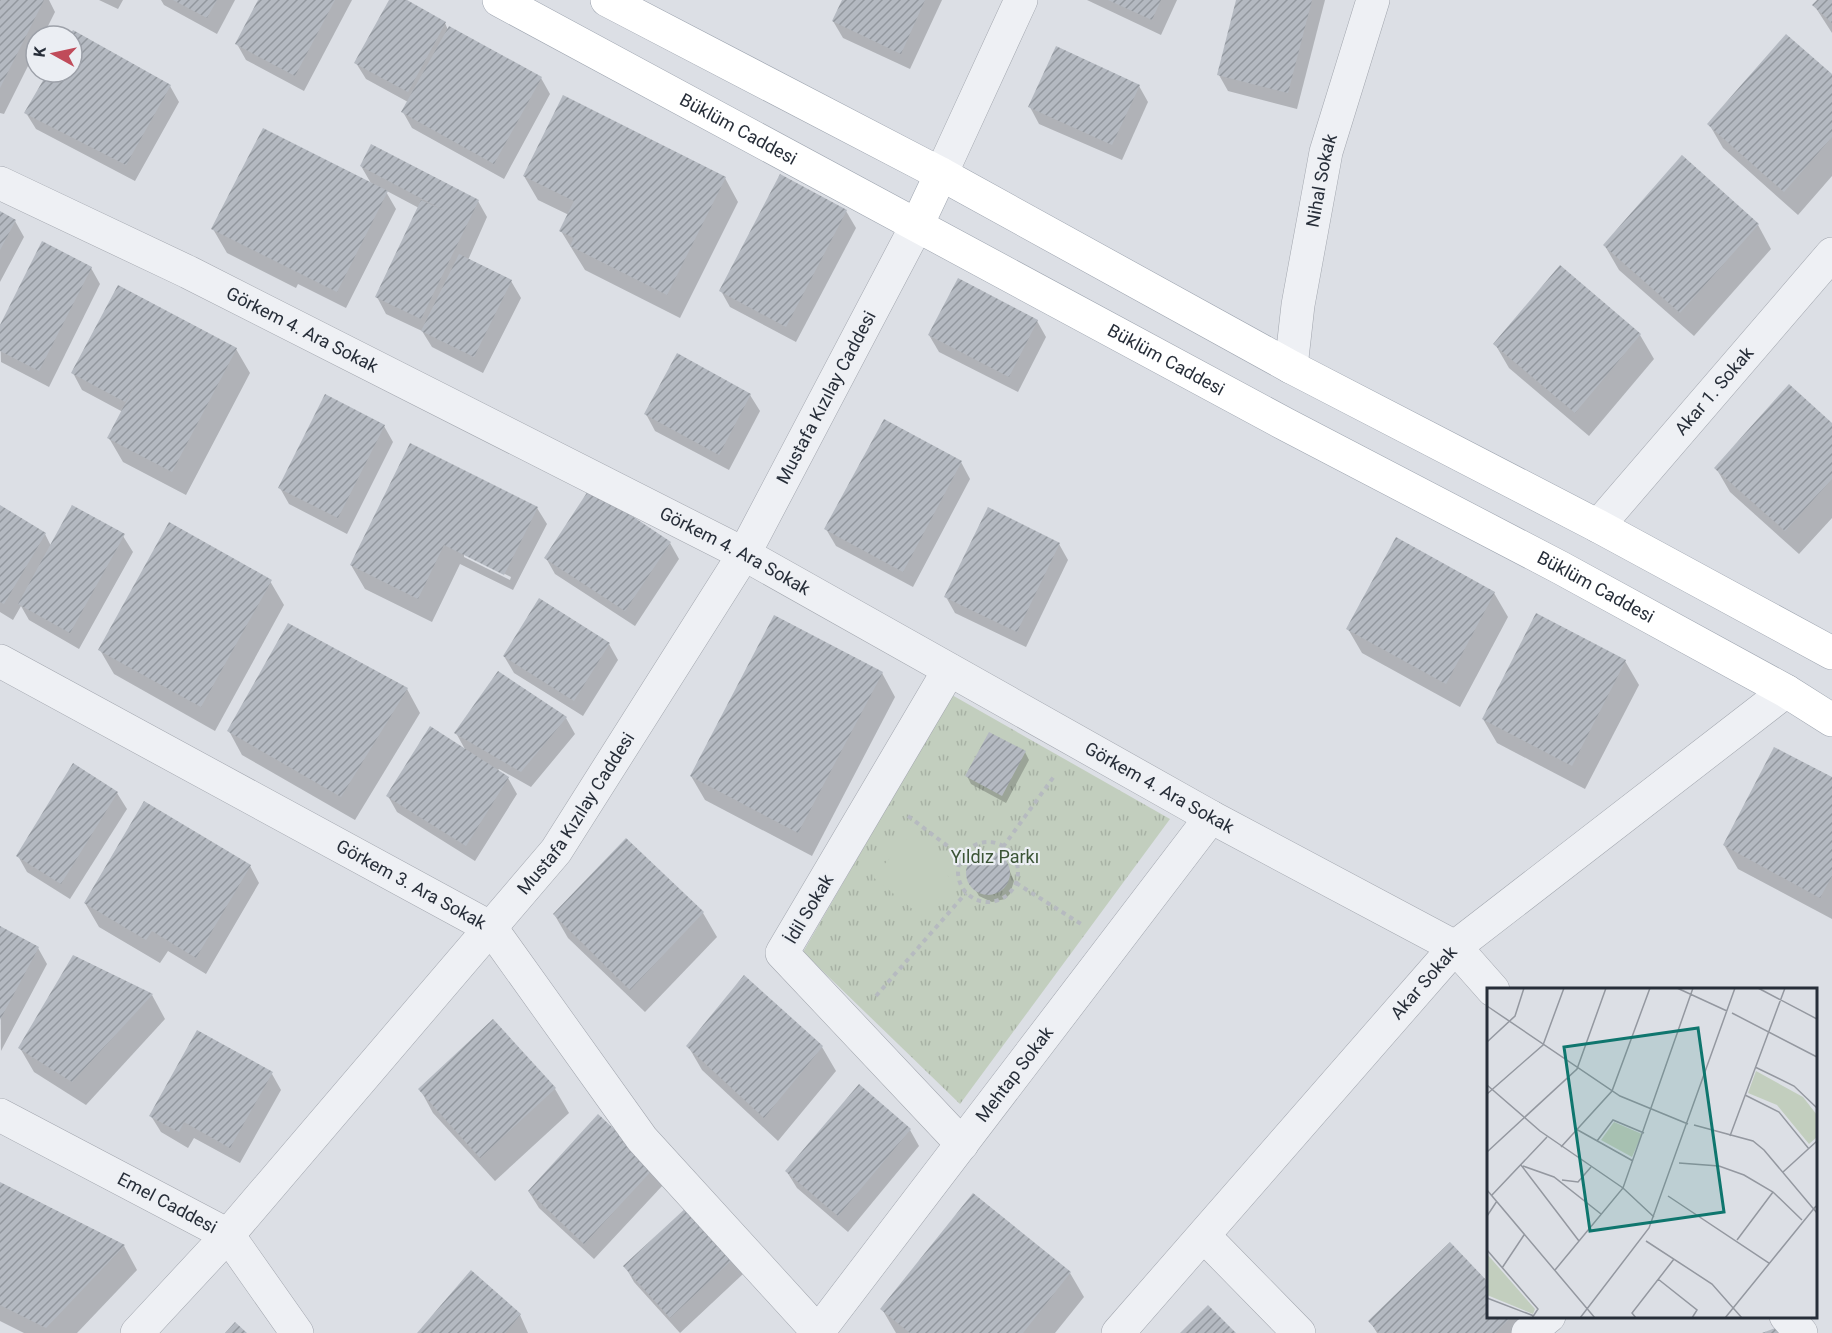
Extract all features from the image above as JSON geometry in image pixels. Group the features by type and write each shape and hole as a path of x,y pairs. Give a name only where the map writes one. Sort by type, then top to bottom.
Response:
{"main road":[{"name":"Büklüm Caddesi","path":"498,0 1786,691 1832,720"},
{"path":"607,0 941,174 1292,367 1598,526 1832,653"},
{"path":"917,225 941,174"}],"street":[{"path":"941,174 1021,0"},
{"name":"Nihal Sokak","path":"1292,367 1298,305 1326,152 1373,0"},
{"name":"Görkem 4. Ara Sokak","path":"0,183 188,272 744,554 1211,818 1455,947"},
{"name":"Mustafa Kızılay Caddesi","path":"137,1333 228,1234 556,851 744,554 917,225"},
{"name":"Akar 1. Sokak","path":"1598,526 1832,254"},
{"name":"Görkem 3. Ara Sokak","path":"0,662 491,928 642,1139 819,1333"},
{"name":"İdil Sokak","path":"949,670 782,953 962,1144"},
{"name":"Akar Sokak","path":"1118,1333 1455,947 1786,691"},
{"name":"Mehtap Sokak","path":"819,1333 1211,818"},
{"path":"1455,947 1491,988"},
{"name":"Emel Caddesi","path":"0,1115 228,1234 297,1333"},
{"path":"1204,1236 1299,1333"},
{"path":"1528,1333 1548,1318"},
{"path":"1787,1318 1801,1333"}],"path":[{"path":"1003,847 1079,743"},
{"path":"877,792 962,857"},
{"path":"986,843 1003,847 1016,862 1018,872 1016,883 1004,898 994,902 974,899 966,893 958,876 962,857 976,844 986,843"},
{"path":"1016,883 1114,945"},
{"path":"850,1025 966,893"}],"green space":[{"name":"Yıldız Parkı","path":"952,695 1170,819 960,1104 803,952"},
{"path":"907,839 954,881 921,916 873,877"}],"building":[{"path":"0,0 44,0 32,24 24,24 24,40 0,88"},
{"path":"173,0 217,0 207,18"},
{"path":"258,0 335,0 295,76 235,44"},
{"path":"389,0 407,0 446,22 408,92 354,63"},
{"path":"842,0 925,0 901,54 832,21"},
{"path":"1108,0 1161,0 1152,20"},
{"path":"1236,0 1312,0 1288,93 1217,75"},
{"path":"1817,0 1832,0 1832,23 1812,5"},
{"path":"449,26 542,77 494,164 401,112"},
{"path":"1786,34 1832,74 1832,137 1784,192 1707,124"},
{"path":"84,36 171,85 126,165 24,113 41,84 84,84"},
{"path":"1056,46 1140,85 1112,145 1028,107"},
{"path":"563,95 726,177 667,295 570,246 574,238 559,231 574,201 523,176"},
{"path":"263,128 388,191 337,292 211,229"},
{"path":"371,144 479,200 421,319 375,297 421,200 445,211 360,166"},
{"path":"1682,155 1759,224 1680,313 1603,245"},
{"path":"780,174 847,210 786,327 719,291"},
{"path":"0,211 16,220 0,250"},
{"path":"42,241 92,267 39,371 0,351 0,325"},
{"path":"459,254 512,280 474,357 421,331"},
{"path":"1560,265 1641,334 1575,413 1493,344"},
{"path":"958,278 1038,320 1009,377 928,335"},
{"path":"118,285 237,348 172,472 107,438 137,381 125,402 71,373"},
{"path":"677,353 751,394 719,455 644,414"},
{"path":"1789,384 1832,423 1832,479 1785,531 1714,468"},
{"path":"325,394 385,425 338,518 278,488"},
{"path":"884,419 962,461 903,572 824,529"},
{"path":"410,443 538,507 504,575 444,545 418,599 350,565"},
{"path":"590,488 671,542 625,611 544,558"},
{"path":"0,505 46,533 4,604 0,602"},
{"path":"72,505 125,534 70,633 18,604"},
{"path":"988,507 1060,543 1017,632 944,597"},
{"path":"169,522 272,580 201,707 98,650"},
{"path":"1396,537 1495,592 1446,684 1346,629"},
{"path":"539,598 610,643 574,701 503,656"},
{"path":"1536,613 1626,660 1572,766 1482,719"},
{"path":"774,615 883,672 798,833 690,776"},
{"path":"288,623 408,688 341,797 227,731"},
{"path":"498,671 567,717 521,772 454,733"},
{"path":"430,726 509,777 466,846 386,796"},
{"path":"989,732 1026,751 1002,796 965,776"},
{"path":"1774,747 1832,777 1832,876 1820,898 1723,845"},
{"path":"73,763 118,792 61,884 16,856"},
{"path":"144,801 251,865 196,958 152,931 146,940 84,903"},
{"path":"626,838 704,912 630,990 553,914"},
{"path":"988,851 997,852 1004,857 1009,864 1009,882 1004,889 997,894 988,895 979,894 972,889 967,882 966,873 967,864 972,857 979,852"},
{"path":"0,926 39,947 0,1020"},
{"path":"73,955 153,994 72,1082 18,1048"},
{"path":"744,975 823,1046 764,1118 686,1046"},
{"path":"493,1019 556,1088 480,1158 418,1089"},
{"path":"197,1030 273,1072 230,1148 184,1122 179,1132 149,1116"},
{"path":"859,1084 911,1129 838,1216 785,1171"},
{"path":"598,1114 655,1167 584,1244 528,1191"},
{"path":"0,1182 125,1245 46,1328 0,1305"},
{"path":"973,1193 1071,1272 1023,1333 910,1333 880,1309"},
{"path":"688,1206 735,1257 670,1318 623,1266"},
{"path":"1450,1242 1487,1281 1487,1318 1510,1318 1495,1333 1379,1333 1368,1321"},
{"path":"471,1270 521,1314 505,1333 417,1333"},
{"path":"1208,1305 1236,1333 1180,1333"},
{"path":"235,1322 247,1333 225,1333"},
{"path":"1778,1327 1780,1333 1762,1333"}]}
